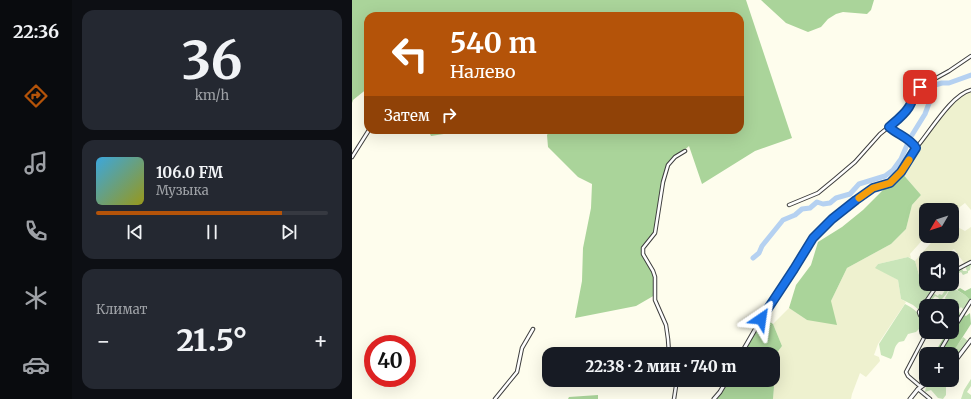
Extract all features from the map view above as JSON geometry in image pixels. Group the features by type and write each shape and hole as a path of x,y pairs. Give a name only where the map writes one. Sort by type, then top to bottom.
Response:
{"street":[{"path":"789,205 818,193 829,184 855,162 880,134 901,117 909,107 920,87 949,71 971,56"},
{"path":"745,347 768,307 813,238 832,219 856,200 873,188 890,183 901,172 916,148 942,114 962,94 971,90"},
{"path":"889,127 898,135 912,141 916,148"},
{"path":"352,157 366,134"},
{"path":"669,347 666,325 655,300 655,276 643,254 643,248 653,238 655,233 663,182 668,165 675,157 685,151"},
{"path":"959,268 971,262"},
{"path":"959,320 971,302"},
{"path":"495,399 517,372 522,348 533,329"},
{"path":"924,339 906,372 930,399"},
{"path":"959,356 971,340"},
{"path":"674,399 676,387"},
{"path":"714,399 723,387"},
{"path":"910,399 919,388"}],"green space":[{"path":"352,0 746,0 792,138 755,151 702,184 689,146 668,165 653,238 643,248 653,271 655,295 636,306 575,318 582,281 583,248 591,208 592,184 578,177 548,147 547,135 744,134 744,12 364,12 364,91 353,100 352,103"},
{"path":"761,0 874,0 871,10 867,14 843,12 836,14 828,19 821,27 808,32 786,23"},
{"path":"971,90 971,210 965,203 959,208 959,203 919,203 920,243 910,254 911,258 908,257 878,264 876,267 898,280 901,299 906,302 878,344 874,355 879,357 880,361 866,377 860,373 851,399 773,399 774,387 780,387 780,349 782,346 773,324 789,308 807,320 831,301 847,268 891,244 906,229 912,205 921,195 901,172 916,148 942,114 957,98"},
{"path":"430,134 444,134 431,136"},
{"path":"901,172 921,195 912,205 906,229 891,244 847,268 831,301 837,325 807,320 789,308 796,285 811,265 818,242 842,227 863,210"},
{"path":"971,227 971,262 964,263 959,256 959,251 955,251 954,249 951,251 924,251 931,243 959,243 959,228 965,231"},
{"path":"919,256 919,275 915,261"},
{"path":"908,257 915,261 919,275 919,291 931,291 926,299 919,299 919,310 901,299 898,280 875,268 878,264"},
{"path":"971,263 968,273 963,275 961,272 959,273 959,270 962,268 963,271 967,271 965,266"},
{"path":"971,288 971,300 959,291 959,289 965,291"},
{"path":"944,291 948,291 942,299 938,299 935,296 933,299 929,299 933,293 938,296 939,294 942,295"},
{"path":"949,291 958,291 970,300 963,309 961,307 959,309 959,299 945,298"},
{"path":"905,304 919,314 919,329 916,332 908,334 904,341 897,344 891,359 881,355 879,344"},
{"path":"960,313 966,316 970,313 971,324 956,347 938,347 943,339 959,339"},
{"path":"764,318 773,324 782,346 780,349 780,347 743,347 752,331 758,327"},
{"path":"963,337 968,341 959,353 959,347 956,347"},
{"path":"971,379 971,386 967,392 971,395 971,399 961,399 964,390"},
{"path":"725,387 774,387 773,399 717,399"},
{"path":"926,387 946,387 946,395 943,399 938,398 931,390 925,392"},
{"path":"598,395 598,399 568,399 569,397"}],"waterway":[{"path":"912,135 925,114 931,98 932,89 935,85 949,83 971,75"},
{"path":"753,258 759,253 762,246 783,220 795,215 802,209 810,208 817,202 823,204 830,203 836,198 850,194 859,184 885,176 893,170 901,159 907,145"}],"slow traffic":[{"path":"859,198 873,188 890,183 901,172 909,160"}],"route":[{"path":"761,319 813,238 832,219 856,200 873,188 890,183 908,162 916,148 912,141 898,135 889,127 901,117 909,107 920,87"}]}
